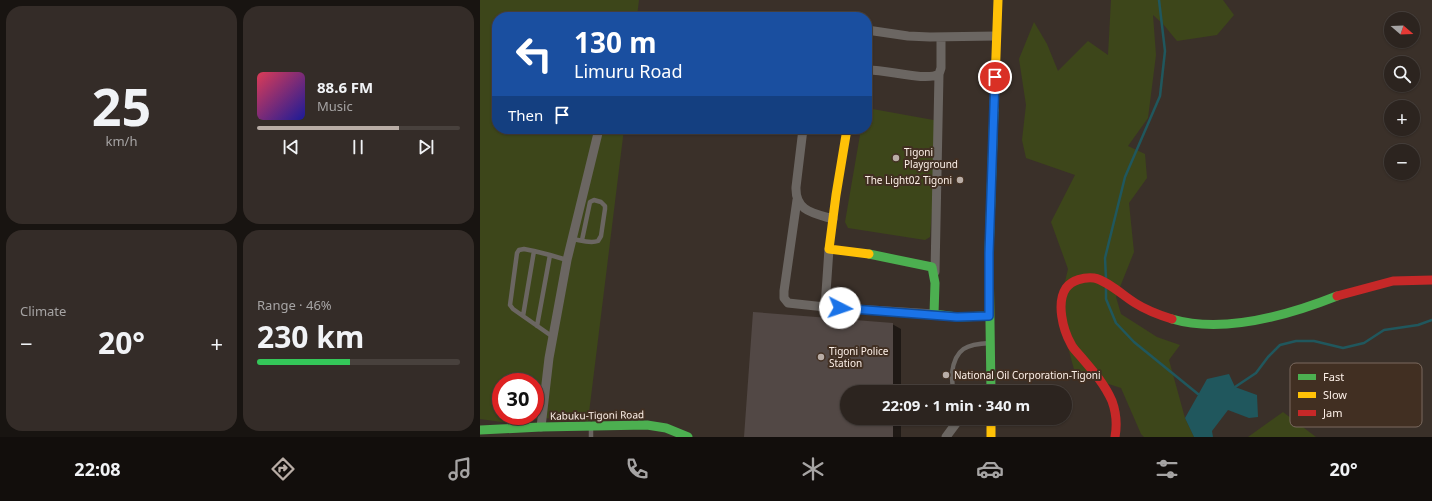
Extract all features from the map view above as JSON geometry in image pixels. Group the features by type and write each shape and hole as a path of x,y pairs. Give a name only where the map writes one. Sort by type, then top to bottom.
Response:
{"street":[{"path":"991,385 989,253 998,0"},
{"path":"872,31 908,36 996,36"},
{"path":"934,314 941,37"},
{"path":"872,70 934,77 939,74"},
{"path":"541,427 553,337 568,260 577,240 599,134"},
{"path":"802,134 796,186 797,200 784,291 784,298 788,303 957,317 989,316"},
{"path":"825,307 829,249 846,134"},
{"path":"797,200 806,209 833,219"},
{"path":"829,249 874,255 924,265 932,267 935,272"},
{"path":"1115,437 1117,427 1110,397 1098,378 1071,345 1064,327 1061,304 1065,290 1070,284 1083,278 1095,278 1107,284 1136,304 1154,313 1186,323 1229,324 1253,321 1307,308 1345,293 1393,281 1432,280"},
{"name":"Kabuku-Tigoni Road","path":"480,430 509,433 541,427 647,425 666,428 688,437"},
{"path":"946,437 955,425"},
{"path":"991,425 991,437"}],"lane":[{"path":"594,200 601,202 605,206 605,209 598,241 577,240 590,202 594,200"},
{"path":"553,337 513,309 510,305 517,253 519,250 524,249 568,260"},
{"path":"523,316 534,251"},
{"path":"537,326 550,255"},
{"path":"953,385 953,368 958,353 969,346 990,343"},
{"path":"591,426 591,437"}],"green space":[{"path":"480,0 639,0 638,12 492,12 492,134 623,134 588,421 544,418 544,373 492,373 492,421 480,419"},
{"path":"1111,0 1223,0 1234,15 1217,35 1177,41 1163,24 1153,15 1156,55 1148,118 1128,146 1145,154 1147,178 1129,203 1134,252 1116,297 1121,314 1157,337 1180,345 1169,360 1185,418 1194,437 1144,437 1141,434 1121,388 1075,373 1058,311 1068,269 1051,222 1075,175 1026,158 1022,140 1026,105 1019,59 1034,22 1047,44 1058,71 1088,41 1108,55"},
{"name":"Tigoni Playground","path":"872,109 939,121 930,237 925,240 848,228 845,222 860,134 872,134"},
{"path":"1283,412 1290,417 1290,427 1303,427 1316,437 1248,437"}],"water":[{"path":"1229,374 1235,387 1257,395 1258,417 1249,418 1228,410 1212,431 1213,437 1194,437 1185,418 1207,379"}],"building":[{"name":"Tigoni Police Station","path":"753,312 893,323 893,385 840,385 840,425 893,425 893,437 744,437"}],"waterway":[{"path":"1106,279 1105,258 1125,177 1160,96 1165,51 1159,0"},
{"path":"1106,288 1106,299 1116,323 1134,342 1198,394"},
{"path":"1235,387 1256,373 1268,357 1280,345 1296,341 1314,341 1343,348 1364,343 1384,330 1418,325 1432,320"}],"traffic: fast":[{"path":"991,385 989,253 994,110"},
{"path":"869,254 932,267 935,283 934,314 957,317 989,316"},
{"path":"1172,319 1192,323 1213,324 1256,320 1298,310 1337,296"},
{"path":"480,430 647,425 666,428 688,437"}],"traffic: slow":[{"path":"994,110 998,0"},
{"path":"846,134 829,249 869,254"},
{"path":"991,425 991,437"}],"traffic: jam":[{"path":"1115,437 1116,419 1112,401 1091,368 1073,348 1065,331 1061,309 1063,294 1066,288 1075,281 1086,278 1099,279 1144,308 1172,319"},
{"path":"1337,296 1393,281 1432,280"}],"place":[{"name":"Tigoni Playground","path":"896,158"},
{"name":"The Light02 Tigoni","path":"960,180"},
{"name":"Tigoni Police Station","path":"821,357"},
{"name":"National Oil Corporation-Tigoni","path":"946,375"}],"route":[{"path":"840,308 934,314 957,317 989,316 989,253 995,77"}]}
